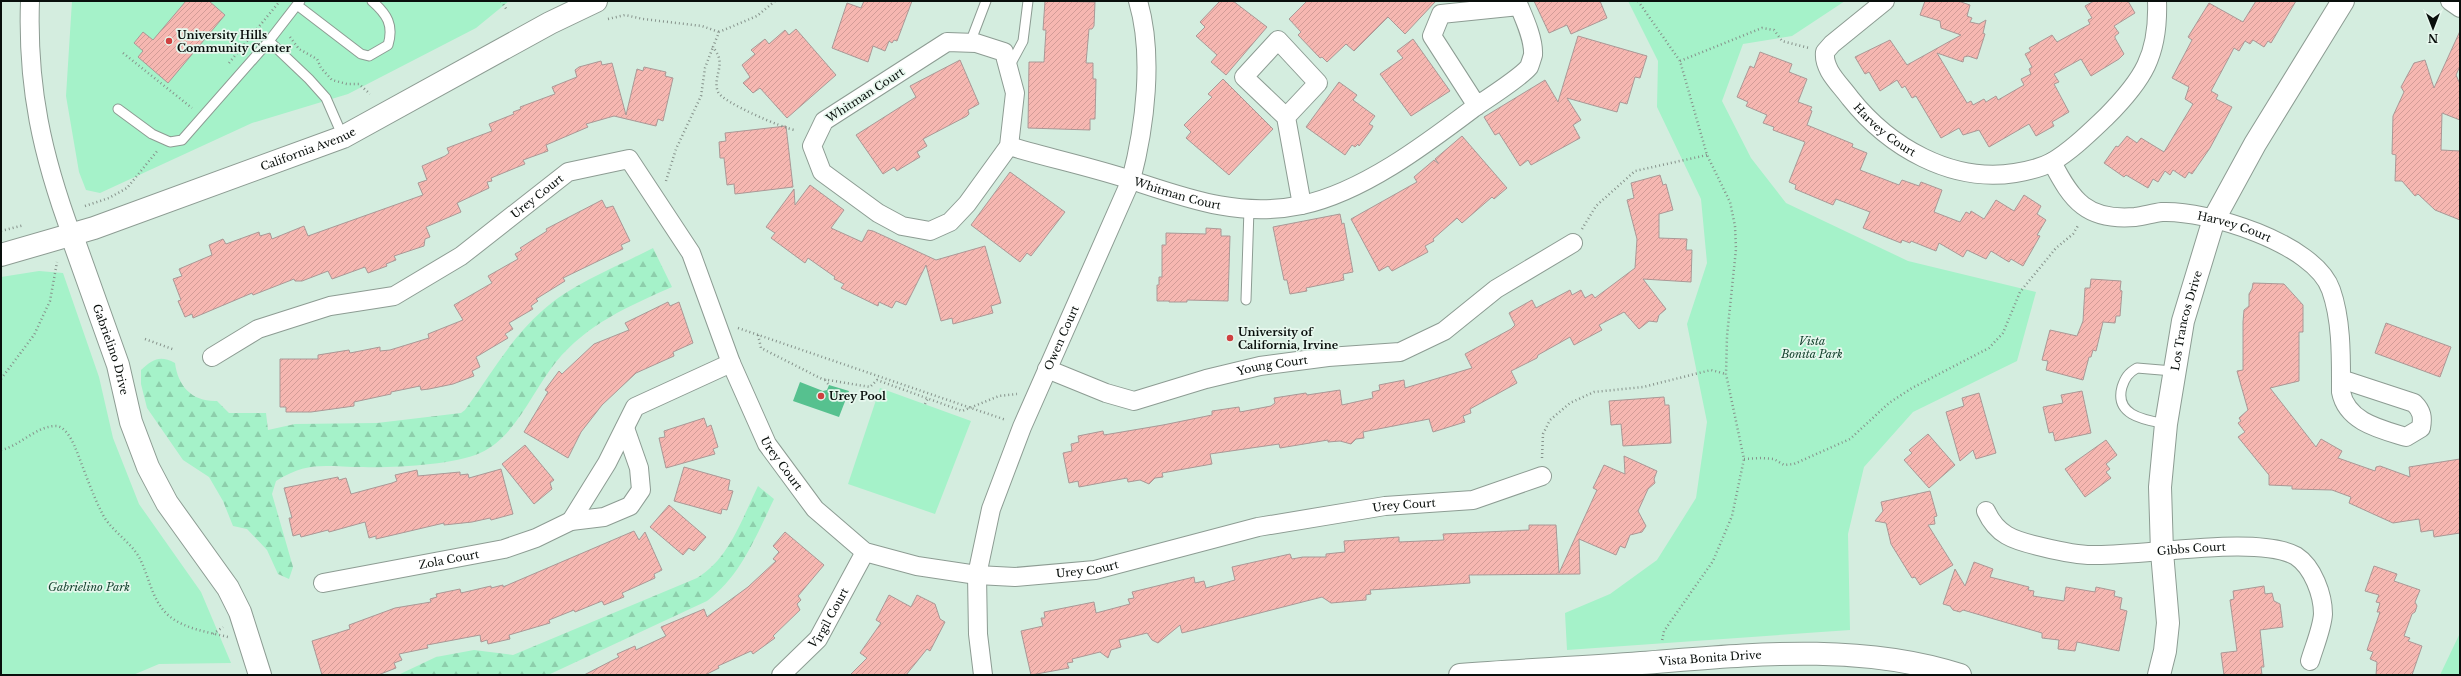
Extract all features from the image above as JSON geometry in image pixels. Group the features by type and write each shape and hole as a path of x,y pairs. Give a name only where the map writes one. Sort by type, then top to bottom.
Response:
{"street":[{"name":"Gabrielino Drive","path":"30,1 29,45 33,95 44,153 118,364 131,422 148,466 167,503 228,588 240,612 260,675"},
{"name":"Owen Court","path":"984,675 978,634 977,575 991,509 1022,427 1131,180 1141,143 1146,81 1145,46 1138,1"},
{"path":"1825,52 1840,36 1885,1"},
{"name":"Harvey Court","path":"1825,52 1826,67 1859,109 1873,125 1909,150 1953,170 1976,174 2000,175 2029,171 2052,162 2088,135 2119,104 2143,73 2154,49 2158,28 2157,1"},
{"name":"Los Trancos Drive","path":"2159,675 2165,651 2168,623 2162,552 2160,487 2173,371 2183,321 2214,219 2255,144 2343,1"},
{"path":"2450,1 2460,8"},
{"name":"Whitman Court","path":"1008,146 1131,180 1186,199 1228,208 1266,210 1302,205 1362,182 1400,161 1477,106 1529,67 1533,55 1526,24 1519,6 1441,14 1432,36 1477,106"},
{"name":"California Avenue","path":"1,255 72,236 342,137 550,22 599,11"},
{"name":"Whitman Court","path":"947,42 970,43 1004,52 1008,68 1015,93 1008,146 967,204 950,222 930,231 902,226 878,213 822,172 812,146 824,121 947,42"},
{"path":"1286,117 1302,205"},
{"name":"Urey Court","path":"212,357 258,329 330,306 394,296 461,256 568,172 629,159 691,253 731,363 768,444 815,509 865,552 917,566 977,575 1015,577 1095,570 1258,527 1385,506 1473,500 1542,476"},
{"name":"Harvey Court","path":"2052,162 2069,194 2099,214 2119,218 2161,212 2214,219 2237,225 2275,240 2310,261 2331,288 2338,318 2341,379"},
{"name":"Young Court","path":"1047,370 1106,393 1134,401 1206,379 1260,366 1328,357 1400,352 1444,331 1496,289 1573,243"},
{"path":"571,521 607,464 635,408 731,363"},
{"name":"Zola Court","path":"323,583 504,549 536,538 571,521 604,517 630,506 641,490 639,468 625,428"},
{"name":"Gibbs Court","path":"1986,511 1992,524 2003,534 2023,543 2058,551 2092,555 2252,547 2279,550 2296,556 2307,567 2319,588 2323,615 2310,661"},
{"name":"Virgil Court","path":"781,675 818,639 865,552"},
{"name":"Vista Bonita Drive","path":"1460,675 1758,654 1851,654 1936,668 1960,675"}],"lane":[{"path":"118,109 148,132 166,141 182,140 269,41 299,3 361,54 369,56 388,45 391,36 389,20 385,12 372,1"},
{"path":"970,43 986,1"},
{"path":"1008,68 1023,41 1028,1"},
{"path":"269,41 309,79 326,98 342,137"},
{"path":"1246,300 1248,209"},
{"path":"2166,424 2139,418 2127,411 2120,398 2121,390 2124,379 2137,368 2173,371"}],"path":[{"path":"501,1 507,10"},
{"path":"599,11 642,19 702,26 719,32 757,16 776,1"},
{"path":"1638,1 1680,62 1707,156 1730,202 1735,226 1736,249 1727,336 1726,374 1744,459 1732,516 1712,562 1664,631 1661,647"},
{"path":"280,27 299,49 317,59 321,68 332,80 347,84 359,84 370,94"},
{"path":"1680,62 1762,28 1774,30 1782,41 1825,52"},
{"path":"666,181 670,174 676,149 701,96 705,68 719,32"},
{"path":"713,47 719,58 716,79 718,92 729,103 746,108 776,125 795,130"},
{"path":"124,54 192,108"},
{"path":"85,206 109,198 127,188 166,141"},
{"path":"1573,243 1596,206 1635,171 1707,156"},
{"path":"1744,459 1774,459 1784,465 1794,464 1850,439 1889,404 1912,388 1989,348 2004,333 2020,292 2056,248 2073,234 2088,208"},
{"path":"1,379 34,335 50,301 57,262"},
{"path":"715,320 1022,427"},
{"path":"758,334 761,348 824,380 829,385"},
{"path":"146,340 175,350"},
{"path":"1542,476 1543,434 1550,420 1570,403 1594,392 1643,387 1700,372 1711,370 1726,374"},
{"path":"824,380 870,387 877,380 962,411 968,407 999,396 1019,394"},
{"path":"926,404 928,398"},
{"path":"1,450 42,428 57,426 65,430 74,443 103,515 116,533 131,545 141,561 150,589 159,604 169,616 187,626 249,641"}],"shaded area":[{"name":"University of California, Irvine","path":"1,1 2460,1 2460,675 1,675"},
{"name":"Urey Pool","path":"800,382 823,391 827,390 829,385 849,391 839,417 793,401"}],"green space":[{"path":"72,1 509,1 476,28 348,94 252,123 100,193 86,190 79,172 66,96"},
{"name":"Vista Bonita Park","path":"1628,1 1845,1 1792,36 1743,44 1722,101 1751,158 1786,203 1908,261 2036,292 2017,361 1913,412 1864,467 1848,534 1850,630 1567,650 1565,613 1610,594 1657,560 1696,498 1707,422 1687,324 1707,263 1701,199 1657,107 1658,61"},
{"path":"653,248 672,287 640,301 610,317 581,337 556,362 514,425 493,446 468,457 423,465 390,467 308,467 288,474 276,481 272,494 293,567 289,579 278,574 267,550 247,529 233,526 223,501 209,477 183,460 147,408 141,384 141,370 149,363 157,359 165,359 175,363 179,379 183,386 194,396 208,401 217,401 229,413 266,413 268,430 295,424 377,423 461,413 465,410 510,346 542,311 567,292 581,284"},
{"name":"Gabrielino Park","path":"39,271 63,273 99,377 113,438 139,504 201,592 231,663 159,664 133,675 1,675 1,277"},
{"path":"880,388 971,421 935,514 848,484"},
{"path":"758,486 774,499 754,541 738,567 719,591 707,601 548,675 398,675 436,657 474,650 513,655 697,578 718,560 734,537"},
{"path":"2460,633 2460,675 2440,675"}],"building":[{"name":"University Hills Community Center","path":"186,1 209,1 225,15 168,83 138,57 143,51 134,43 143,32 153,40"},
{"path":"864,1 912,1 897,41 894,40 892,43 889,41 885,51 873,46 868,62 832,48 847,3 861,8"},
{"path":"1045,1 1095,2 1094,26 1092,29 1089,29 1086,63 1093,63 1093,79 1096,79 1095,119 1090,119 1090,130 1028,128 1029,62 1044,62 1046,30 1043,30"},
{"path":"1220,1 1233,1 1267,27 1226,75 1211,62 1217,55 1196,36 1205,27 1200,22"},
{"path":"1307,1 1436,1 1405,34 1388,17 1354,51 1346,44 1327,62 1322,57 1320,58 1298,35 1301,32 1289,19"},
{"path":"1534,1 1600,1 1607,18 1571,34 1567,25 1549,33"},
{"path":"1925,1 1958,1 1970,5 1967,16 1972,18 1970,22 1979,24 1986,20 1983,33 1985,34 1977,59 1968,56 1964,57 1963,62 1937,53 1967,103 1971,101 1973,105 1984,99 1986,102 1996,96 1998,100 2024,85 2021,79 2031,74 2029,69 2032,67 2025,54 2031,51 2029,48 2052,35 2057,42 2090,24 2088,20 2092,18 2085,6 2094,1 2128,1 2135,13 2114,26 2119,33 2115,36 2115,38 2124,54 2119,59 2091,76 2081,59 2054,74 2059,82 2054,84 2069,112 2052,122 2054,126 2036,136 2029,124 1989,147 1979,130 1963,135 1959,128 1941,138 1916,96 1912,98 1905,86 1902,88 1897,80 1880,91 1869,72 1865,74 1855,57 1890,40 1907,65 1961,35 1941,28 1940,21 1920,15"},
{"path":"2256,1 2296,1 2271,43 2268,41 2264,47 2253,40 2250,44 2245,41 2239,51 2234,48 2211,91 2218,95 2216,99 2232,107 2210,148 2192,174 2189,172 2185,178 2173,170 2170,175 2165,171 2158,182 2153,179 2148,188 2126,175 2124,177 2104,163 2116,146 2118,147 2127,136 2137,143 2141,138 2164,152 2193,104 2185,99 2189,87 2172,78 2192,40 2188,37 2209,3 2243,22"},
{"path":"796,29 836,75 787,118 760,88 753,93 743,83 750,77 742,65 755,54 751,50 765,39 769,44 785,30 789,35"},
{"path":"2460,31 2460,66 2456,75 2460,84 2460,120 2442,113 2441,150 2460,151 2460,220 2435,210 2418,194 2415,196 2402,181 2395,181 2396,155 2392,154 2393,116 2404,92 2401,87 2414,63 2425,60 2434,88"},
{"path":"1578,36 1647,56 1640,78 1635,77 1627,104 1620,102 1617,112 1567,98 1581,120 1573,125 1580,138 1531,165 1528,160 1520,166 1499,133 1495,135 1484,117 1545,80 1558,102"},
{"path":"1413,39 1450,91 1411,116 1380,74 1403,58 1397,51"},
{"path":"1760,52 1792,64 1789,72 1807,79 1798,102 1812,107 1807,125 1853,144 1852,147 1867,153 1860,170 1899,185 1902,180 1919,186 1921,182 1942,190 1934,212 1960,222 1966,212 1970,214 1971,211 1984,219 1996,200 2014,211 2024,195 2041,206 2037,214 2046,220 2037,235 2040,236 2023,266 2011,259 2009,262 1991,251 1986,259 1967,250 1963,257 1939,243 1936,251 1911,241 1910,243 1902,240 1901,243 1863,228 1870,212 1836,199 1833,205 1795,189 1796,185 1789,182 1805,142 1773,130 1774,127 1763,123 1767,115 1746,106 1748,102 1737,97 1750,66 1754,68"},
{"path":"960,60 979,104 968,110 969,114 967,116 923,139 927,146 917,152 920,157 897,171 894,167 883,174 856,135 916,97 910,86"},
{"path":"601,61 602,65 612,63 626,115 637,69 643,71 644,67 666,72 665,76 673,78 663,121 658,119 656,126 614,116 586,124 588,127 546,145 548,151 523,160 525,164 491,178 492,181 487,182 489,188 457,203 461,212 426,227 430,237 425,239 424,246 394,256 396,260 386,264 387,266 368,273 365,267 332,279 328,271 302,281 295,281 294,279 253,295 252,293 193,318 192,314 185,317 178,301 181,300 173,279 182,276 179,269 212,255 209,245 223,239 226,244 259,232 260,236 270,233 272,239 304,226 308,236 423,195 418,183 427,180 422,166 445,156 449,153 447,148 492,131 489,124 514,114 513,112 521,109 520,107 555,94 552,87 577,77 575,70 579,67"},
{"path":"1223,79 1273,129 1229,175 1186,138 1191,132 1184,125 1212,97 1208,94"},
{"path":"1339,82 1357,95 1353,100 1375,116 1369,124 1373,126 1371,130 1359,146 1358,144 1355,147 1352,145 1345,155 1306,127"},
{"path":"786,126 793,187 735,194 734,184 727,185 724,158 720,158 719,142 726,141 725,133"},
{"path":"1462,136 1507,188 1494,199 1492,197 1462,223 1457,218 1433,239 1434,241 1425,246 1428,252 1392,271 1388,266 1379,271 1351,219 1417,182 1414,177 1434,160 1439,164 1435,159"},
{"path":"1010,172 1065,212 1031,256 1027,253 1020,262 971,225"},
{"path":"1660,175 1663,185 1666,184 1673,210 1659,214 1659,238 1687,239 1686,250 1692,250 1691,282 1643,279 1666,309 1659,315 1657,322 1649,321 1639,329 1624,312 1599,325 1602,330 1574,345 1570,337 1538,355 1537,358 1511,371 1517,383 1470,409 1471,413 1463,416 1465,422 1433,432 1429,419 1363,432 1364,438 1356,439 1351,444 1340,441 1328,442 1328,440 1280,448 1279,444 1210,454 1212,464 1162,473 1163,477 1155,478 1149,484 1140,480 1128,482 1127,478 1079,487 1078,481 1069,483 1063,453 1072,451 1071,444 1079,442 1078,436 1103,431 1104,435 1163,425 1212,415 1212,411 1239,407 1240,412 1271,406 1275,403 1274,398 1306,393 1307,395 1340,390 1342,405 1373,398 1372,392 1380,390 1379,385 1404,380 1405,388 1472,368 1465,354 1511,329 1515,325 1509,313 1532,300 1536,308 1570,290 1572,295 1581,290 1585,298 1592,294 1595,298 1635,268 1637,239 1627,200 1634,198 1631,183"},
{"path":"810,185 844,210 831,228 862,242 868,230 873,231 936,260 985,246 1001,303 991,306 993,313 953,324 952,318 941,321 926,265 906,305 896,301 892,308 879,302 878,306 841,288 844,284 834,279 835,277 808,258 805,263 771,238 775,233 766,227 794,189 795,205"},
{"path":"602,200 606,208 613,206 630,241 621,245 623,249 563,278 565,281 536,299 538,301 531,306 533,309 509,323 513,329 505,334 508,338 476,357 480,367 472,371 474,376 453,384 429,389 421,390 420,386 391,392 391,394 354,402 354,406 311,412 286,412 286,407 280,407 280,359 318,359 318,355 349,350 350,353 380,347 380,351 390,350 429,338 428,334 463,320 454,305 492,283 488,276 518,259 515,254 522,250 520,248 547,231 546,229"},
{"path":"1340,214 1342,224 1344,223 1353,272 1343,274 1344,280 1306,288 1307,291 1290,294 1287,280 1284,280 1273,227"},
{"path":"1206,228 1221,229 1221,236 1230,236 1228,301 1157,301 1157,285 1159,285 1159,277 1162,277 1162,245 1166,245 1166,233 1206,234"},
{"path":"2091,279 2121,281 2120,290 2122,291 2120,316 2116,316 2115,323 2103,322 2096,351 2093,350 2091,357 2089,357 2083,380 2046,370 2048,361 2042,360 2050,330 2077,336 2083,321 2085,288 2090,288"},
{"path":"2253,283 2284,284 2303,305 2303,332 2299,332 2299,381 2270,388 2316,447 2321,439 2342,451 2338,458 2375,471 2376,467 2380,466 2410,477 2409,467 2460,459 2460,533 2434,537 2433,530 2421,532 2419,519 2393,523 2349,503 2351,497 2332,490 2292,489 2292,486 2269,485 2269,475 2238,437 2245,432 2238,423 2241,421 2239,418 2248,410 2237,371 2243,370 2244,310 2249,306 2249,294"},
{"path":"668,302 670,306 679,302 693,343 673,352 674,356 636,373 602,405 581,432 568,458 524,432 548,392 545,390 559,371 562,374 594,344 629,330 625,323"},
{"path":"2386,323 2451,347 2440,377 2375,353"},
{"path":"2082,391 2091,433 2055,441 2053,432 2049,433 2043,407 2063,403 2061,395"},
{"path":"1979,393 1996,453 1976,459 1973,450 1960,461 1946,412 1964,406 1962,398"},
{"path":"1664,397 1665,405 1669,405 1671,443 1623,446 1621,424 1611,425 1609,401"},
{"path":"704,418 707,427 711,425 718,447 713,449 715,454 666,468 659,438 665,437 664,431"},
{"path":"1928,434 1955,465 1929,488 1904,460 1912,453 1909,450"},
{"path":"2106,440 2117,455 2106,464 2110,469 2106,472 2111,478 2085,497 2065,469"},
{"path":"525,445 554,480 550,483 552,489 534,504 502,464"},
{"path":"1624,456 1657,471 1654,479 1655,483 1648,489 1638,511 1646,526 1642,532 1630,535 1625,548 1620,546 1616,555 1579,539 1580,574 1469,575 1470,583 1370,590 1371,594 1366,595 1366,600 1331,603 1322,597 1182,633 1180,625 1158,643 1152,640 1147,633 1119,640 1121,647 1111,650 1108,658 1100,652 1072,659 1073,662 1067,663 1069,668 1031,675 1021,631 1043,626 1041,618 1045,618 1044,612 1094,602 1096,613 1130,604 1128,599 1134,598 1132,592 1194,577 1195,583 1204,581 1206,588 1235,580 1232,567 1290,554 1292,559 1303,557 1326,557 1326,554 1345,552 1344,541 1399,537 1399,542 1444,540 1443,534 1529,530 1529,525 1556,525 1559,573 1597,490 1593,488 1604,465 1625,474"},
{"path":"684,467 730,480 728,490 733,491 727,510 722,509 721,514 674,501"},
{"path":"501,469 513,514 491,520 490,518 472,522 444,525 444,523 376,539 376,536 369,538 365,522 329,532 328,530 301,537 300,534 293,536 289,518 292,518 284,488 338,477 339,480 346,478 351,494 392,483 397,481 395,475 417,470 418,476 460,472 460,475 468,474 469,478"},
{"path":"1930,491 1937,516 1934,517 1935,524 1928,525 1953,565 1920,585 1915,577 1912,578 1891,544 1886,523 1875,521 1883,511 1881,502"},
{"path":"669,505 706,537 694,551 689,548 683,555 650,527"},
{"path":"634,531 639,540 645,532 662,570 654,574 655,578 622,593 624,597 604,605 602,601 575,612 574,610 549,620 550,623 509,635 510,639 488,644 487,640 481,642 480,635 427,645 428,648 399,654 402,660 394,663 396,668 378,675 322,675 312,641 350,629 349,625 395,608 431,602 430,599 437,597 436,594 460,589 461,593 491,586 491,588 503,585 503,587"},
{"path":"785,532 824,565 798,596 801,600 797,604 800,610 773,636 775,638 753,654 751,651 718,666 719,668 705,675 584,675 619,657 617,654 635,646 636,650 666,636 661,627 704,609 707,617 748,587 776,561 773,559 779,552 773,546"},
{"path":"1974,562 1993,569 1990,577 2029,587 2028,590 2034,591 2033,596 2064,601 2066,587 2095,592 2096,587 2115,591 2114,596 2122,598 2120,609 2127,611 2119,651 2077,642 2075,651 2058,649 2059,640 2042,638 2042,633 1963,610 1960,612 1953,610 1950,606 1943,604 1955,569 1965,586"},
{"path":"2374,566 2397,574 2394,581 2420,590 2415,602 2417,606 2415,612 2412,614 2404,636 2410,638 2408,641 2422,646 2412,675 2376,675 2377,662 2370,659 2373,652 2367,650 2380,612 2377,612 2380,603 2376,602 2379,595 2365,591"},
{"path":"2264,586 2265,594 2272,593 2274,601 2280,604 2283,627 2260,630 2264,667 2261,667 2262,675 2224,675 2221,653 2237,651 2230,600 2234,599 2233,591"},
{"path":"889,595 911,607 917,595 935,604 940,619 945,622 930,651 927,649 906,675 850,675 867,658 860,653 881,623 876,620"}],"place":[{"name":"University Hills Community Center","path":"169,41"},
{"name":"University of California, Irvine","path":"1230,338"},
{"name":"Urey Pool","path":"821,396"}]}
